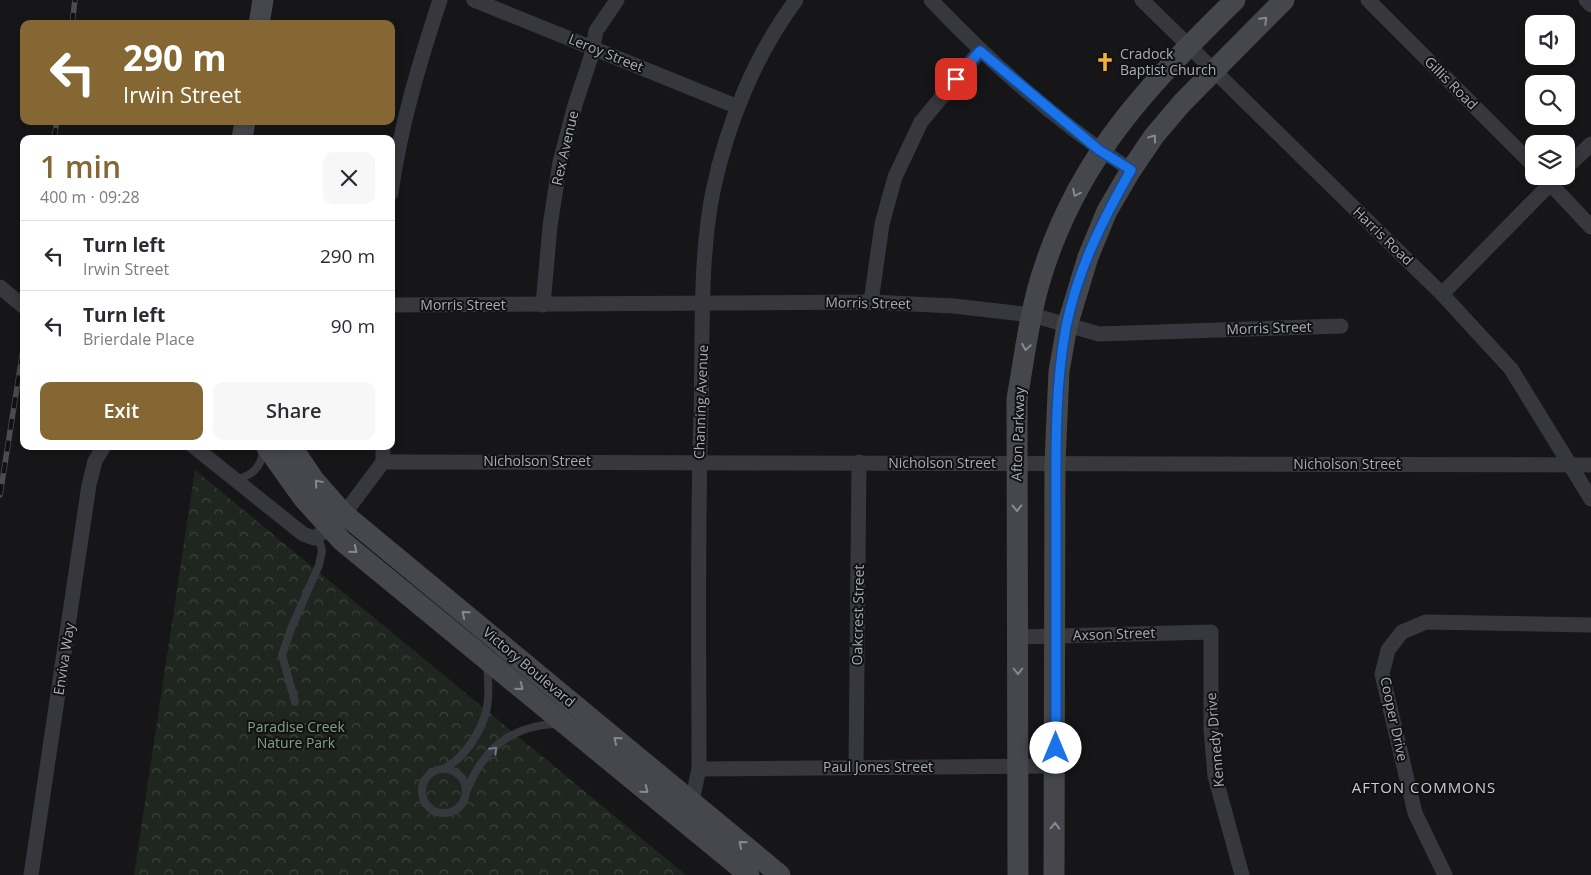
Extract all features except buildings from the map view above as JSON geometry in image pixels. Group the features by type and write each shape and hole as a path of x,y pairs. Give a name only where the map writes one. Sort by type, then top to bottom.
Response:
{"street":[{"path":"260,20 263,0"},
{"path":"395,173 411,88 440,0"},
{"name":"Leroy Street","path":"474,0 738,107"},
{"name":"Rex Avenue","path":"543,305 550,226 560,162 596,31 617,0"},
{"name":"Channing Avenue","path":"686,810 699,769 700,461 707,237 713,192 722,154 738,107 767,47 796,0"},
{"path":"932,0 980,51 1099,150 1131,170"},
{"name":"Harris Road","path":"1142,0 1442,294 1511,369 1591,499"},
{"name":"Afton Parkway","path":"1018,875 1017,399 1032,315 1044,266 1060,226 1099,150 1155,80 1235,0"},
{"path":"1054,875 1056,463 1059,371 1066,326 1088,257 1107,211 1131,170 1154,136 1213,70 1284,0"},
{"name":"Gillis Road","path":"1368,0 1525,157"},
{"path":"1586,0 1591,5"},
{"path":"871,302 882,224 895,177 921,122 980,51"},
{"path":"1575,159 1591,144"},
{"path":"1442,294 1545,185"},
{"path":"1556,185 1591,227"},
{"path":"0,287 20,304"},
{"name":"Morris Street","path":"395,305 871,302 954,306 1032,315 1099,334 1341,326"},
{"name":"Enviva Way","path":"32,875 89,485 102,450"},
{"path":"198,450 303,534 314,538 331,526 383,454"},
{"name":"Victory Boulevard","path":"268,450 303,498 331,526 686,810 749,875"},
{"name":"Victory Boulevard","path":"294,450 314,480 331,526 342,541 565,724 780,875"},
{"name":"Nicholson Street","path":"383,454 700,461 1591,465"},
{"name":"Oakcrest Street","path":"856,767 859,462"},
{"name":"Cooper Drive","path":"1445,875 1415,813 1382,674 1388,650 1402,632 1426,622 1591,625"},
{"name":"Axson Street","path":"1018,637 1211,632"},
{"name":"Kennedy Drive","path":"1211,632 1211,720 1215,776 1242,875"},
{"name":"Paul Jones Street","path":"699,769 1056,766"}],"lane":[{"path":"236,480 256,470 262,460 264,450"},
{"path":"295,702 282,655 291,629 319,565 331,526"},
{"path":"487,660 488,700 486,713 477,732 466,748 450,765 427,776 422,792 429,808 437,813 454,812 462,805 467,790 490,753 513,734 526,728 565,724"},
{"path":"443,769 459,774 467,790"}],"green space":[{"name":"Paradise Creek Nature Park","path":"195,470 686,875 134,875"}],"railway":[{"path":"72,20 75,0"},
{"path":"55,135 56,125"},
{"path":"0,495 20,368"}],"place":[{"name":"Cradock Baptist Church","path":"1105,62"}],"district":[{"name":"AFTON COMMONS","path":"1424,788"}],"route":[{"path":"956,79 980,51 1099,150 1131,170 1107,211 1076,290 1066,326 1059,371 1056,463 1056,748"}]}
